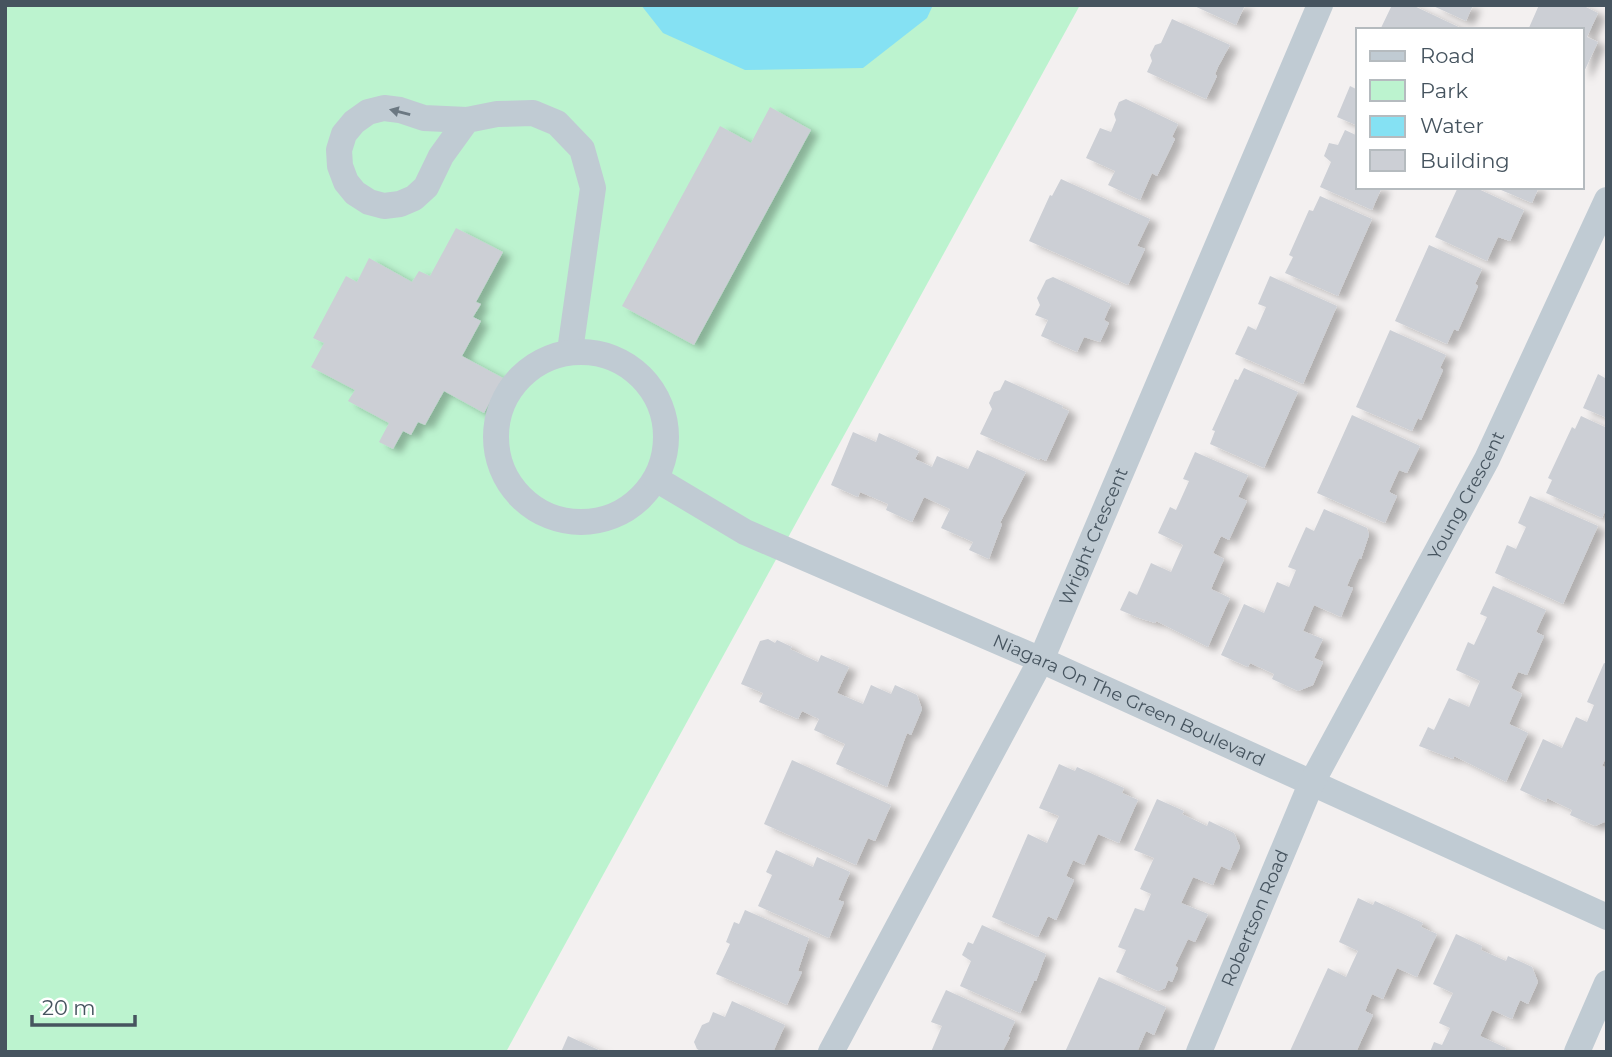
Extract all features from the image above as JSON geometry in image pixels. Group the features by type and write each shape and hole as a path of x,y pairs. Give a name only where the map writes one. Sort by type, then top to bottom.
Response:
{"street":[{"name":"Wright Crescent","path":"831,1052 1041,660 1320,5"},
{"path":"467,120 440,156 426,187 414,198 400,204 384,206 355,194 346,182 340,166 344,134 354,122 383,108 424,118 467,120 497,114 533,113 557,123 582,149 593,188 570,351"},
{"name":"Young Crescent","path":"1311,784 1487,460 1607,200"},
{"path":"570,351 594,351 620,360 642,376 658,398 667,425 666,452 656,479 638,502 612,517 582,523 553,518 527,504 507,481 497,455 495,428 503,401 518,378 540,361 570,351"},
{"name":"Niagara On The Green Boulevard","path":"656,479 745,532 1041,660 1607,918"},
{"name":"Robertson Road","path":"1199,1052 1311,784"},
{"path":"1577,1052 1607,983"}],"green space":[{"path":"5,5 1080,5 506,1052 5,1052"}],"water":[{"path":"641,5 933,5 927,18 863,68 745,70 663,33"}],"building":[{"path":"1192,5 1245,5 1236,25"},
{"path":"1392,5 1412,5 1461,28 1381,28"},
{"path":"1431,5 1473,5 1466,21"},
{"path":"1539,5 1582,5 1598,13 1587,37 1598,42 1584,72 1584,28 1529,28"},
{"path":"1172,19 1230,45 1206,99 1147,72 1152,61 1150,55 1155,45 1161,43"},
{"path":"1350,86 1356,89 1356,125 1337,117"},
{"path":"1126,99 1178,124 1172,137 1175,139 1157,176 1152,173 1140,200 1108,185 1115,171 1086,158 1100,128 1111,132 1119,102"},
{"path":"770,107 811,130 694,345 622,306 720,126 751,143"},
{"path":"1345,130 1356,135 1356,189 1381,189 1372,210 1320,187 1331,162 1324,156 1329,143 1338,145"},
{"path":"1061,179 1150,219 1137,246 1145,249 1128,285 1029,241 1050,195 1052,196"},
{"path":"1457,189 1478,189 1524,210 1510,241 1498,237 1487,261 1435,237"},
{"path":"1499,189 1538,189 1532,203"},
{"path":"1320,196 1372,219 1338,296 1285,273 1293,257 1289,255 1309,210 1313,211"},
{"path":"456,228 503,252 476,302 481,304 473,317 481,321 462,356 503,378 484,413 444,391 425,425 418,422 411,435 403,431 393,449 379,442 389,423 348,401 355,390 311,367 324,343 313,338 346,276 357,282 369,258 412,282 419,271 430,276"},
{"path":"1429,245 1482,269 1475,284 1478,286 1458,331 1454,329 1447,344 1395,321"},
{"path":"1270,276 1337,306 1303,384 1235,354 1248,326 1256,330 1266,307 1258,304"},
{"path":"1053,277 1111,304 1104,320 1109,323 1100,342 1084,337 1077,352 1041,336 1048,320 1035,315 1040,305 1037,298 1046,280"},
{"path":"1390,330 1446,355 1440,368 1443,370 1421,420 1418,418 1412,431 1356,407"},
{"path":"1244,368 1298,392 1264,468 1210,444 1215,431 1212,430 1235,379 1238,380"},
{"path":"1607,373 1607,418 1583,408 1598,374 1605,378"},
{"path":"1005,380 1069,411 1046,461 980,434 992,409 989,403 994,392 1000,390"},
{"path":"1352,415 1420,446 1407,473 1399,470 1389,492 1397,496 1385,523 1317,493"},
{"path":"1581,416 1607,428 1607,507 1602,518 1546,493 1552,480 1548,478 1572,427 1575,429"},
{"path":"853,432 876,442 879,433 919,451 915,459 932,467 937,456 968,469 977,450 1026,472 1000,523 1002,524 989,559 969,550 973,542 941,528 950,509 924,497 912,522 886,510 888,504 860,492 858,497 831,485"},
{"path":"1195,452 1248,475 1238,497 1247,501 1229,540 1221,536 1213,553 1224,559 1211,589 1230,598 1208,647 1156,621 1155,623 1120,610 1129,591 1137,595 1151,563 1171,572 1183,545 1158,533 1170,507 1176,510 1189,481 1183,479"},
{"path":"1530,496 1598,526 1563,604 1495,573 1507,545 1516,549 1526,527 1518,523"},
{"path":"1324,509 1367,528 1369,535 1361,559 1359,558 1347,586 1353,588 1341,617 1314,605 1303,631 1323,639 1314,658 1323,662 1313,685 1298,691 1272,679 1274,674 1250,663 1248,667 1221,655 1244,604 1264,613 1277,582 1289,587 1296,570 1288,567 1306,527 1314,531"},
{"path":"1493,586 1546,610 1536,632 1544,636 1527,675 1518,672 1511,688 1522,694 1509,724 1528,733 1506,782 1454,756 1453,759 1419,746 1428,727 1434,730 1449,698 1469,707 1480,681 1456,670 1468,642 1474,645 1487,617 1480,614"},
{"path":"768,639 775,643 777,640 818,662 821,655 849,667 837,693 863,704 871,685 891,694 895,685 917,695 922,709 911,735 907,733 887,787 836,764 845,744 814,730 819,719 802,711 798,719 759,702 763,693 741,684 760,641"},
{"path":"1604,663 1607,664 1607,755 1602,766 1607,768 1607,821 1595,826 1570,815 1572,810 1547,798 1546,802 1520,790 1543,739 1562,748 1576,717 1587,722 1594,705 1587,702"},
{"path":"792,760 891,805 875,841 868,838 856,865 764,824"},
{"path":"1059,764 1075,771 1077,767 1124,788 1122,793 1138,800 1119,843 1098,834 1084,865 1073,860 1066,876 1074,880 1056,920 1048,916 1038,937 992,917 1028,834 1047,843 1059,816 1039,808"},
{"path":"1157,799 1184,811 1182,814 1207,826 1209,821 1234,833 1240,847 1230,870 1221,866 1213,885 1193,877 1181,903 1208,914 1195,942 1188,939 1175,966 1178,968 1172,982 1168,980 1165,988 1158,991 1116,972 1126,950 1118,947 1135,908 1144,911 1151,894 1140,889 1154,858 1134,850"},
{"path":"776,850 813,867 817,857 850,872 838,900 844,902 829,938 758,906 772,875 766,872"},
{"path":"1358,898 1373,905 1375,901 1423,923 1421,927 1437,934 1417,977 1397,968 1383,999 1372,994 1365,1011 1373,1015 1356,1052 1292,1052 1290,1051 1328,968 1346,977 1358,951 1339,942"},
{"path":"745,910 809,938 798,971 802,972 787,1005 716,974 730,944 726,942 734,922 739,924"},
{"path":"982,925 1046,954 1020,1013 960,986 971,961 962,955 968,942 973,944"},
{"path":"1456,934 1482,946 1481,950 1506,961 1508,956 1532,967 1538,982 1528,1004 1520,1000 1512,1019 1492,1010 1480,1036 1506,1048 1504,1052 1430,1052 1434,1042 1442,1045 1450,1028 1439,1023 1453,993 1433,984"},
{"path":"1099,977 1166,1007 1154,1035 1146,1031 1137,1052 1065,1052"},
{"path":"946,990 1015,1021 1002,1052 931,1052 942,1026 931,1022"},
{"path":"732,1001 785,1025 773,1052 702,1052 697,1049 694,1042 702,1025 709,1022 713,1012 725,1017"},
{"path":"568,1036 603,1052 561,1052"}]}
